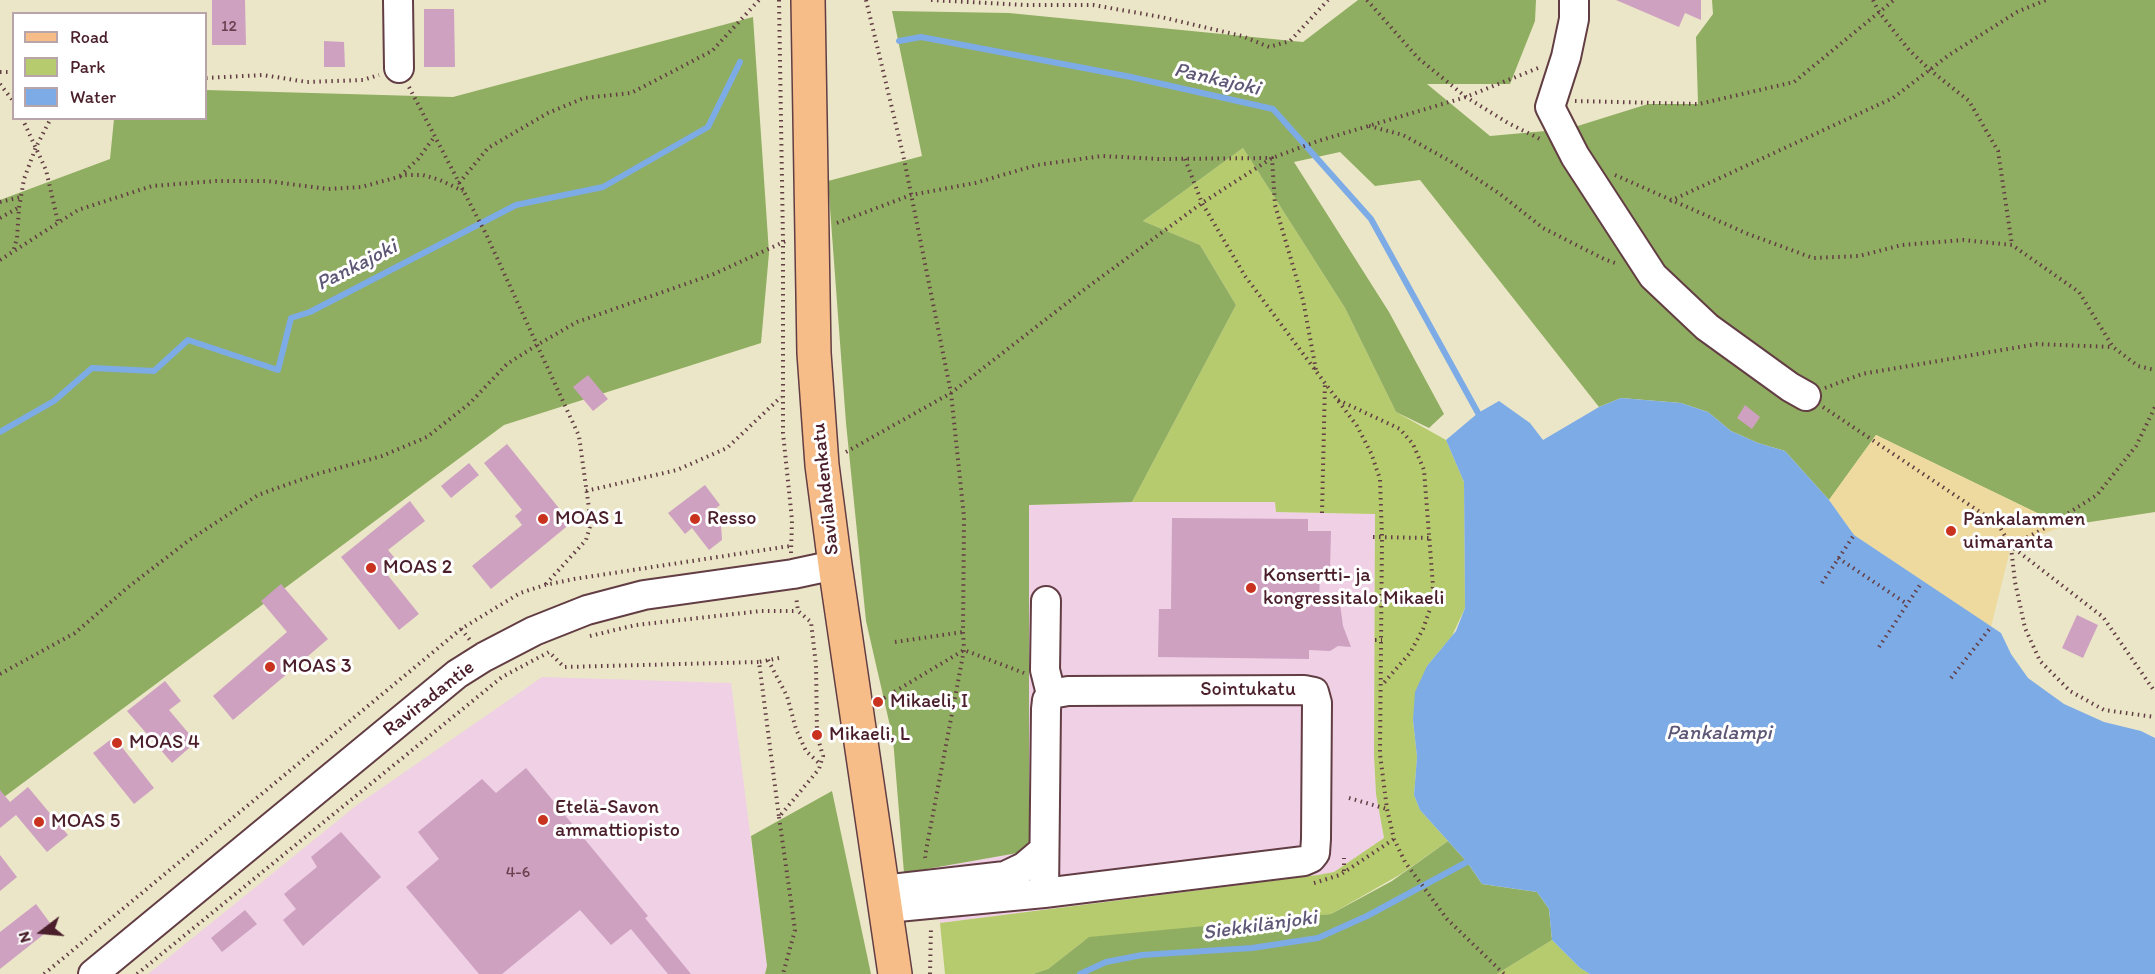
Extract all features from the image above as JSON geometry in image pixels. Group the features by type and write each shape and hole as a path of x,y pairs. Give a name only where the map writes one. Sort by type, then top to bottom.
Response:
{"main road":[{"name":"Savilahdenkatu","path":"798,12 794,86 797,237 814,353 822,465 835,565 895,974"}],"street":[{"path":"399,0 399,68"},
{"path":"1574,0 1574,19 1566,57 1552,104 1575,156 1653,276 1707,327 1806,396"},
{"name":"Raviradantie","path":"93,974 457,674 484,657 534,630 587,610 644,595 793,574 835,565"},
{"path":"1044,893 1046,709 1047,700 1051,694 1046,670 1046,601"},
{"name":"Sointukatu","path":"885,899 929,895 1044,893 1304,861 1315,853 1317,703 1314,692 1304,690 1059,691 1051,694"},
{"path":"929,895 1005,876 1024,867 1044,850"}],"path":[{"path":"459,183 489,148 548,113 584,98 631,93 712,51 759,0"},
{"path":"779,0 798,12 794,86 797,237 782,396 783,433 792,520 790,546 798,611"},
{"path":"867,0 911,195 951,393 964,517 964,650 925,856 932,929 930,974"},
{"path":"931,0 1025,5 1092,5 1161,17 1242,36 1269,47 1290,41 1328,0"},
{"path":"1367,0 1418,58 1466,97 1508,123 1670,201 1813,258 1858,256 1902,245 1963,240 2012,245 2079,292 2113,347 2138,366 2155,370"},
{"path":"1874,0 1879,12 1909,50 1930,70 1969,100 1998,151 2012,245"},
{"path":"1552,104 1699,104 1794,82 1894,0"},
{"path":"1670,201 1893,98 1949,55 2017,12 2046,0"},
{"path":"207,78 263,75 307,82 363,80 399,68 486,234 579,436 591,523 585,540 545,585"},
{"path":"822,465 951,393 1085,289 1202,203 1272,158 1318,141 1466,97 1539,68"},
{"path":"0,84 12,99"},
{"path":"23,120 46,170 58,222"},
{"path":"14,250 24,180 36,147 50,120"},
{"path":"1369,126 1403,135 1450,162 1500,194 1543,228 1604,259 1653,276"},
{"path":"400,177 418,159 435,136"},
{"path":"0,674 75,633 188,540 258,495 317,474 382,456 427,437 470,403 507,364 578,322 714,274 797,237 911,195 975,183 1037,165 1102,156 1185,159 1272,158"},
{"path":"1272,158 1275,205 1304,300 1316,370"},
{"path":"1185,159 1202,203 1245,276 1357,426 1371,453 1380,479 1382,537 1380,754 1387,809 1394,839 1405,862 1447,919 1504,974"},
{"path":"0,260 78,210 152,186 216,181 267,181 328,189 361,187 400,177 423,175 464,191"},
{"path":"0,202 21,197"},
{"path":"0,218 19,208"},
{"path":"1806,396 1862,374 2037,344 2113,347"},
{"path":"1322,513 1325,382"},
{"path":"586,491 677,470 726,448 782,396"},
{"path":"1806,396 1998,524 2011,546 2103,617 2155,692"},
{"path":"1338,400 1400,429 1413,444 1424,470 1433,586 1430,609 1410,653 1381,686"},
{"path":"2011,546 2097,495 2136,446 2155,406"},
{"path":"1822,583 1854,535"},
{"path":"1373,537 1430,538"},
{"path":"2011,546 2015,582 2025,628 2040,661 2070,691 2104,710 2155,717"},
{"path":"1838,558 1907,604"},
{"path":"1879,647 1922,582"},
{"path":"590,636 647,623 760,611 798,611 812,622 818,735 823,756 819,769 779,817"},
{"path":"1951,678 1991,627"},
{"path":"895,642 963,632"},
{"path":"1375,640 1382,640"},
{"path":"137,974 502,677 558,647"},
{"path":"964,650 1029,675"},
{"path":"878,702 964,650"},
{"path":"549,652 564,667 759,662 778,658"},
{"path":"768,660 787,696 796,729 806,751 820,764"},
{"path":"759,662 795,930 783,974"},
{"path":"1349,798 1387,809"},
{"path":"1344,858 1344,872"}],"shaded area":[{"path":"1275,502 1276,512 1375,514 1374,755 1376,794 1384,838 1334,872 940,923 933,868 1029,851 1029,505"},
{"name":"Etelä-Savon ammattiopisto","path":"542,677 731,683 767,966 765,974 148,974 357,805"}],"green space":[{"path":"1358,0 1536,0 1535,21 1510,84 1427,84 1490,136 1568,129 1648,104 1698,104 1696,37 1713,14 1712,0 2155,0 2155,512 2064,526 1876,435 1829,500 1785,451 1758,443 1731,431 1708,412 1681,403 1621,398 1599,407 1420,180 1375,186 1340,152 1294,162 1389,312 1444,414 1429,428 1396,412 1345,308 1243,148 1143,221 1200,245 1236,305 1132,502 1029,505 1029,851 904,873 893,739 866,621 846,423 828,181 922,156 892,11 1009,13 1303,42"},
{"path":"753,17 769,253 761,343 504,425 0,800 0,200 110,159 114,120 207,120 207,90 453,97"},
{"path":"1243,148 1345,308 1396,412 1446,440 1464,482 1465,608 1452,636 1427,666 1413,720 1417,757 1414,795 1420,810 1448,841 1401,874 1331,914 1084,941 1048,969 1033,974 945,974 940,923 1334,872 1384,838 1376,794 1374,755 1375,514 1276,512 1275,502 1132,502 1236,305 1200,245 1143,221"},
{"path":"832,791 871,974 765,974 767,966 751,836"},
{"path":"1448,841 1467,862 1482,884 1537,892 1549,909 1552,940 1497,974 1033,974 1048,969 1089,937 1331,914 1392,881"},
{"path":"1552,940 1580,968 1590,974 1497,974"}],"sand":[{"name":"Pankalammen uimaranta","path":"1876,435 2064,526 2011,546 1991,627 1854,535 1829,500"}],"water":[{"name":"Pankalampi","path":"1621,398 1681,403 1708,412 1731,431 1758,443 1785,451 1829,500 1854,535 2001,633 2011,654 2028,678 2064,704 2104,722 2141,731 2155,738 2155,974 1590,974 1580,968 1552,940 1549,909 1537,892 1482,884 1467,862 1420,810 1414,795 1417,757 1413,720 1415,692 1427,666 1456,631 1465,608 1464,482 1446,440 1478,413 1499,401 1530,423 1543,440 1599,407"}],"building":[{"path":"212,0 245,0 246,45 212,45"},
{"path":"1616,0 1701,0 1701,20 1685,13 1679,27"},
{"path":"424,9 454,9 455,67 424,67"},
{"path":"324,41 344,42 345,67 324,67"},
{"path":"588,375 608,399 593,411 573,387"},
{"path":"1745,405 1760,417 1752,429 1737,418"},
{"name":"MOAS 1","path":"507,444 571,523 491,589 472,566 522,525 515,516 522,510 484,463"},
{"path":"469,463 479,475 451,498 441,486"},
{"name":"Resso","path":"705,485 720,505 711,512 721,524 722,540 709,550 692,528 685,534 668,513"},
{"name":"MOAS 2","path":"410,501 425,521 388,550 399,563 386,573 419,614 399,630 341,557"},
{"name":"Konsertti- ja kongressitalo Mikaeli","path":"1172,518 1308,519 1308,531 1331,531 1330,570 1320,570 1319,606 1340,604 1343,626 1351,647 1338,646 1330,651 1309,650 1309,659 1158,657 1159,609 1171,609"},
{"name":"MOAS 3","path":"281,584 328,639 233,720 213,696 287,632 261,601"},
{"path":"2077,615 2098,625 2083,658 2062,648"},
{"path":"165,681 181,701 169,710 196,742 172,763 127,711"},
{"path":"114,737 154,788 134,804 93,753"},
{"path":"526,768 648,916 645,918 691,974 668,974 631,929 611,945 580,910 502,974 479,974 406,887 439,859 418,832 482,779 496,793"},
{"name":"MOAS 5","path":"28,787 68,835 47,852 16,815 0,828 0,790 10,802"},
{"path":"341,832 381,877 303,946 283,920 296,909 284,894 317,867 311,857"},
{"path":"0,855 17,877 0,891"},
{"path":"36,904 53,927 0,969 0,932"},
{"path":"245,910 257,924 222,952 211,938"}],"waterway":[{"name":"Pankajoki","path":"899,41 921,37 1131,77 1273,109 1371,219 1478,413"},
{"name":"Pankajoki","path":"0,432 54,401 92,368 154,371 188,340 278,370 291,318 310,312 516,205 603,187 708,127 740,62"},
{"name":"Siekkilänjoki","path":"1080,974 1106,962 1142,955 1252,948 1318,938 1367,916 1467,862"}],"place":[{"name":"MOAS 1","path":"543,519"},
{"name":"Resso","path":"695,519"},
{"name":"Pankalammen uimaranta","path":"1951,531"},
{"name":"MOAS 2","path":"371,568"},
{"name":"Konsertti- ja kongressitalo Mikaeli","path":"1251,588"},
{"name":"MOAS 3","path":"270,667"},
{"name":"Mikaeli, I","path":"878,702"},
{"name":"Mikaeli, L","path":"817,735"},
{"name":"MOAS 4","path":"117,743"},
{"name":"Etelä-Savon ammattiopisto","path":"543,820"},
{"name":"MOAS 5","path":"39,822"}]}
